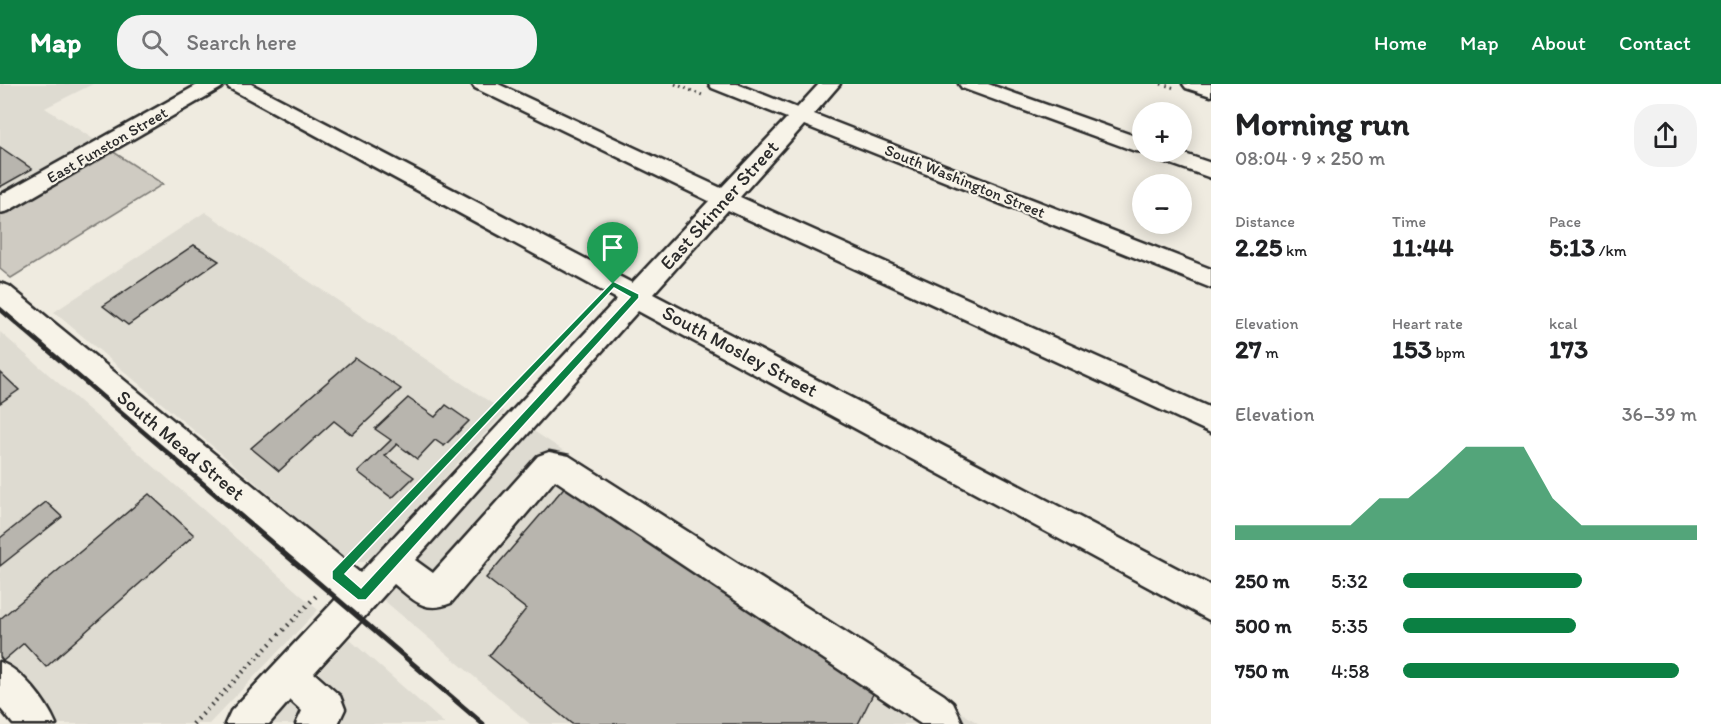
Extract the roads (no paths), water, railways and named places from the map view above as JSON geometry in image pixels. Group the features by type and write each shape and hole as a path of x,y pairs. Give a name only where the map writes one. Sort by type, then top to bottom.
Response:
{"street":[{"name":"East Funston Street","path":"0,205 214,84"},
{"name":"South Mosley Street","path":"236,84 1211,604"},
{"path":"482,84 725,199 1211,421"},
{"name":"South Washington Street","path":"719,84 1211,279"},
{"name":"East Skinner Street","path":"244,724 289,675 349,586 392,563 830,84"},
{"path":"969,84 1132,142"},
{"path":"1193,84 1211,90"},
{"path":"1186,162 1211,171"},
{"name":"South Mead Street","path":"0,293 349,586"},
{"path":"392,563 429,591 439,591 549,465 558,465 931,708 940,716 944,724"},
{"path":"289,675 327,709 315,724"},
{"path":"0,680 37,724"}],"railway":[{"path":"0,309 182,465"},
{"path":"180,464 483,724"}]}
